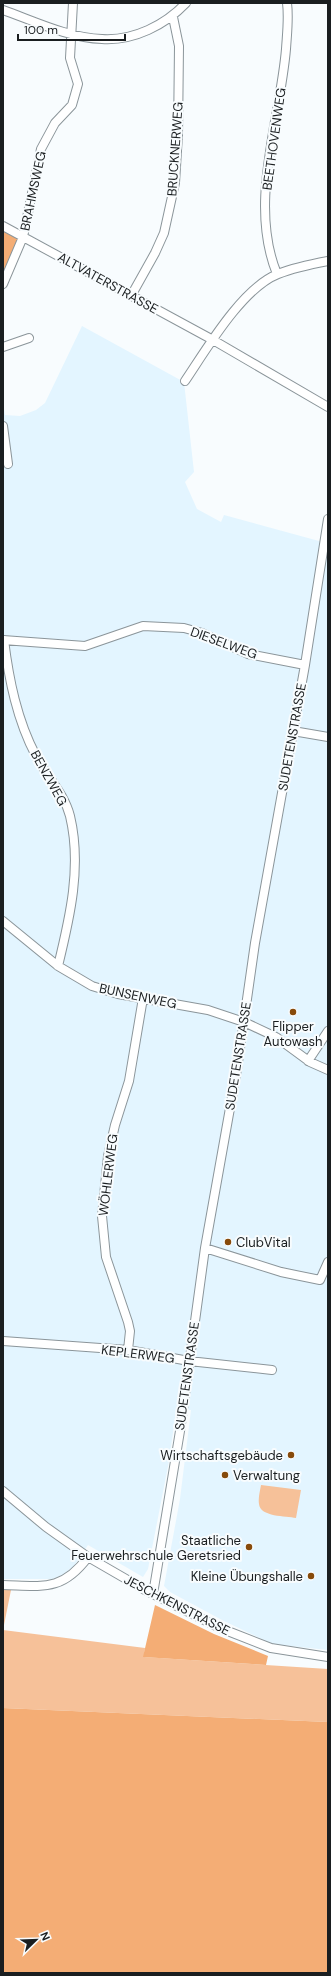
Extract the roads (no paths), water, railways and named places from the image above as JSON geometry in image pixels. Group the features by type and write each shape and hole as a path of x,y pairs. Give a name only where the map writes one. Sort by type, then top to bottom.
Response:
{"street":[{"name":"BRAHMSWEG","path":"3,284 23,237 41,149 55,123 72,104 78,84 70,58 70,33 73,3"},
{"path":"3,10 70,33 102,40 127,36 149,30 173,17 186,3"},
{"name":"BEETHOVENWEG","path":"277,274 268,244 266,190 285,56 287,3"},
{"name":"BRUCKNERWEG","path":"131,296 155,253 164,233 175,182 178,135 179,46 173,17"},
{"name":"ALTVATERSTRASSE","path":"3,226 213,340 328,407"},
{"path":"185,381 238,305 277,274 328,261"},
{"path":"3,347 29,338"},
{"path":"3,426 8,464"},
{"name":"SUDETENSTRASSE","path":"154,1594 180,1431 205,1248 244,1022 257,935 305,665 328,519"},
{"name":"DIESELWEG","path":"3,640 85,646 143,626 184,628 202,633 248,654 305,665"},
{"name":"BENZWEG","path":"3,640 8,671 21,724 37,757 59,789 70,816 76,853 70,917 58,966"},
{"path":"293,731 328,738"},
{"name":"BUNSENWEG","path":"3,922 58,966 75,977 104,991 208,1010 244,1022 276,1037 308,1061 328,1070"},
{"name":"WÖHLERWEG","path":"128,1350 130,1331 106,1257 102,1216 109,1151 114,1125 129,1081 143,998"},
{"path":"308,1061 328,1031"},
{"path":"205,1248 282,1272 320,1280 328,1262"},
{"name":"KEPLERWEG","path":"3,1341 128,1350 189,1361 272,1370"},
{"name":"JESCHKENSTRASSE","path":"3,1491 46,1527 88,1557 154,1594 220,1628 271,1648 328,1657"},
{"path":"3,1585 44,1586 56,1584 66,1580 78,1570 88,1557"}],"place":[{"name":"Flipper Autowash","path":"293,1012"},
{"name":"ClubVital","path":"228,1242"},
{"name":"Wirtschaftsgebäude","path":"291,1455"},
{"name":"Verwaltung","path":"225,1475"},
{"name":"Staatliche Feuerwehrschule Geretsried","path":"249,1547"},
{"name":"Kleine Übungshalle","path":"311,1576"}]}
